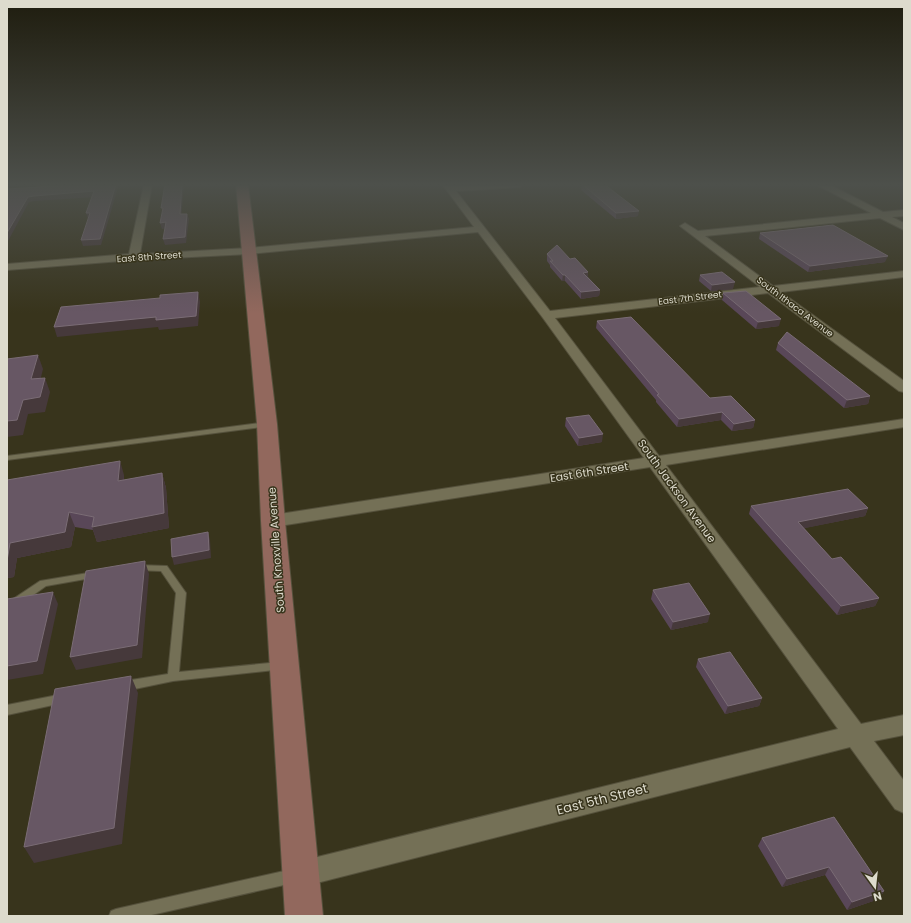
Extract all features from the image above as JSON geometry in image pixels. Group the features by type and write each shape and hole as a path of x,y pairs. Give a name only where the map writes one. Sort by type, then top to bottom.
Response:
{"main road":[{"name":"South Knoxville Avenue","path":"247,227 267,424 273,521 304,916"}],"street":[{"path":"134,257 140,227"},
{"name":"South Ithaca Avenue","path":"686,227 904,388"},
{"path":"695,234 767,227"},
{"name":"East 8th Street","path":"7,267 134,257 249,251 482,229"},
{"name":"South Jackson Avenue","path":"482,229 547,315 904,801"},
{"name":"East 7th Street","path":"547,315 904,274"},
{"name":"East 6th Street","path":"273,521 904,423"},
{"name":"East 5th Street","path":"301,874 856,735 904,725"}],"lane":[{"path":"7,458 267,424"},
{"path":"128,570 164,568 181,593 173,677"},
{"path":"7,608 43,582 105,573"},
{"path":"112,689 173,677 285,666"},
{"path":"7,710 75,696"},
{"path":"116,916 301,874"}],"building":[{"path":"7,227 10,227 7,233"},
{"path":"85,227 103,227 100,239 81,240"},
{"path":"165,227 186,227 185,237 163,239"},
{"path":"814,227 837,227 888,256 810,266 760,233"},
{"path":"557,245 570,259 575,258 588,272 583,273 600,290 581,292 565,275 563,275 550,261 553,261 547,254"},
{"path":"722,272 735,282 712,285 700,275"},
{"path":"746,291 781,319 758,322 723,293"},
{"path":"198,292 196,316 156,320 156,317 54,327 61,307 160,298 160,295"},
{"path":"631,317 710,398 731,396 755,420 734,424 722,412 679,419 657,395 659,394 597,321"},
{"path":"787,332 870,396 847,400 778,343"},
{"path":"38,355 31,379 45,378 40,397 23,400 17,420 7,421 7,359"},
{"path":"589,415 603,434 579,438 566,418"},
{"path":"120,461 118,481 162,473 164,513 92,527 94,517 69,512 65,532 10,543 7,561 7,480"},
{"path":"848,489 868,508 798,522 832,559 841,557 879,598 841,606 751,506"},
{"path":"208,532 209,550 172,557 171,539"},
{"path":"145,561 137,645 70,657 86,571"},
{"path":"689,583 710,614 673,622 653,590"},
{"path":"53,592 37,661 7,666 7,599"},
{"path":"730,652 762,698 728,706 698,659"},
{"path":"131,676 114,828 24,847 55,689"},
{"path":"834,817 884,891 852,902 829,867 787,879 762,838"}]}
